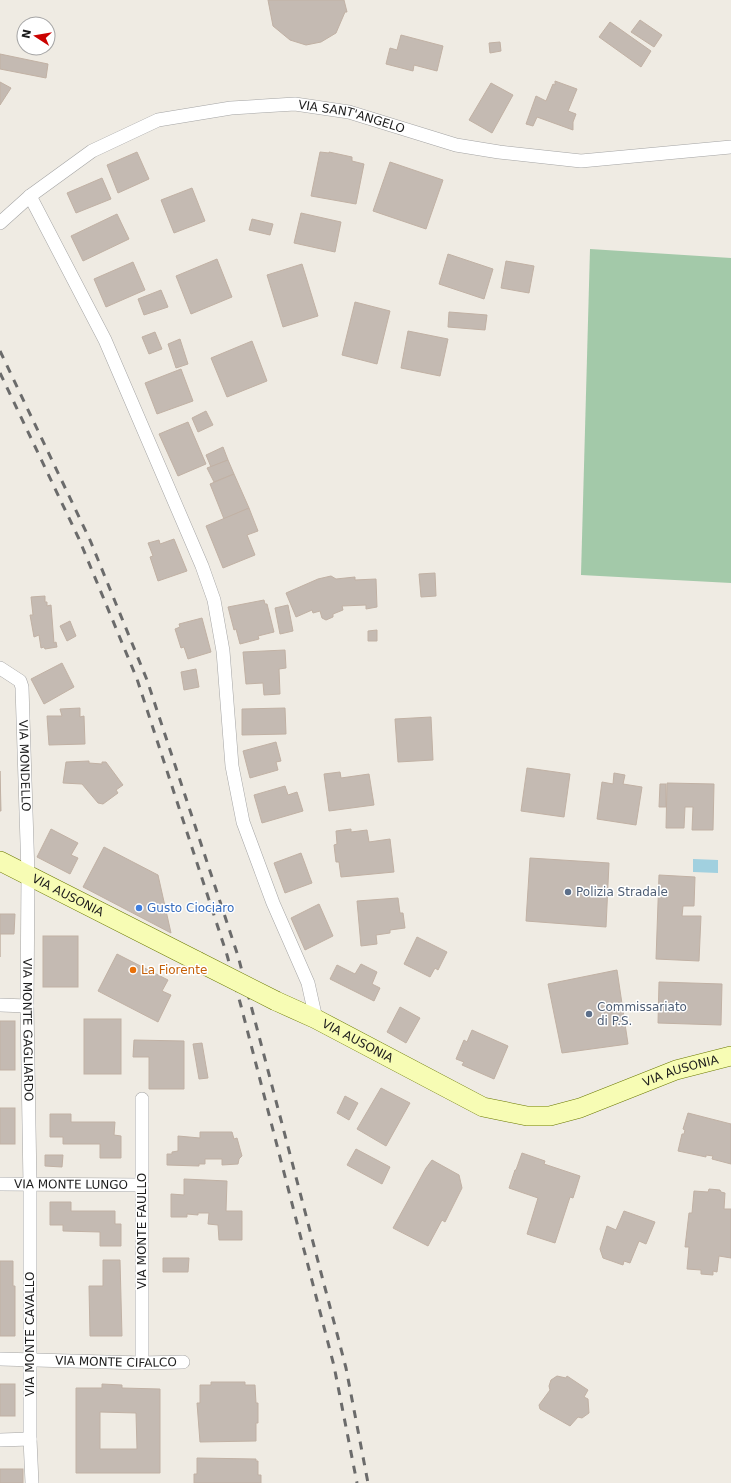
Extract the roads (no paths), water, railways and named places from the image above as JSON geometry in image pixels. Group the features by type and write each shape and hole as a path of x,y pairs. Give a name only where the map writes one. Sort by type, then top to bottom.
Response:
{"street":[{"name":"VIA SANT'ANGELO","path":"0,223 30,196 92,150 158,120 230,108 295,104 341,111 456,145 499,152 582,161 731,147"},
{"path":"30,196 105,340 202,566 214,600 223,651 232,766 243,822 273,903 308,983 316,1019"},
{"name":"VIA MONDELLO","path":"0,668 20,681 22,687 28,874"},
{"name":"VIA AUSONIA","path":"0,861 276,1001 316,1019 483,1107 527,1116 550,1116 580,1108 676,1070 731,1056"},
{"name":"VIA MONTE GAGLIARDO","path":"28,874 27,1006 30,1185"},
{"path":"0,1005 27,1006"},
{"name":"VIA MONTE FAULLO","path":"142,1098 142,1363"},
{"name":"VIA MONTE LUNGO","path":"0,1184 142,1185"},
{"name":"VIA MONTE CAVALLO","path":"30,1185 30,1440 32,1483"},
{"name":"VIA MONTE CIFALCO","path":"0,1359 142,1363 183,1362"},
{"path":"0,1440 30,1440"}],"water":[{"path":"693,859 718,860 718,873 693,872"}],"railway":[{"path":"0,351 90,540 147,680 238,956 346,1368 368,1483"},
{"path":"0,373 79,539 137,679 227,955 334,1366 357,1483"}],"place":[{"name":"Polizia Stradale","path":"568,892"},
{"name":"Gusto Ciociaro","path":"139,908"},
{"name":"La Fiorente","path":"133,970"},
{"name":"Commissariato di P.S.","path":"589,1014"}]}
